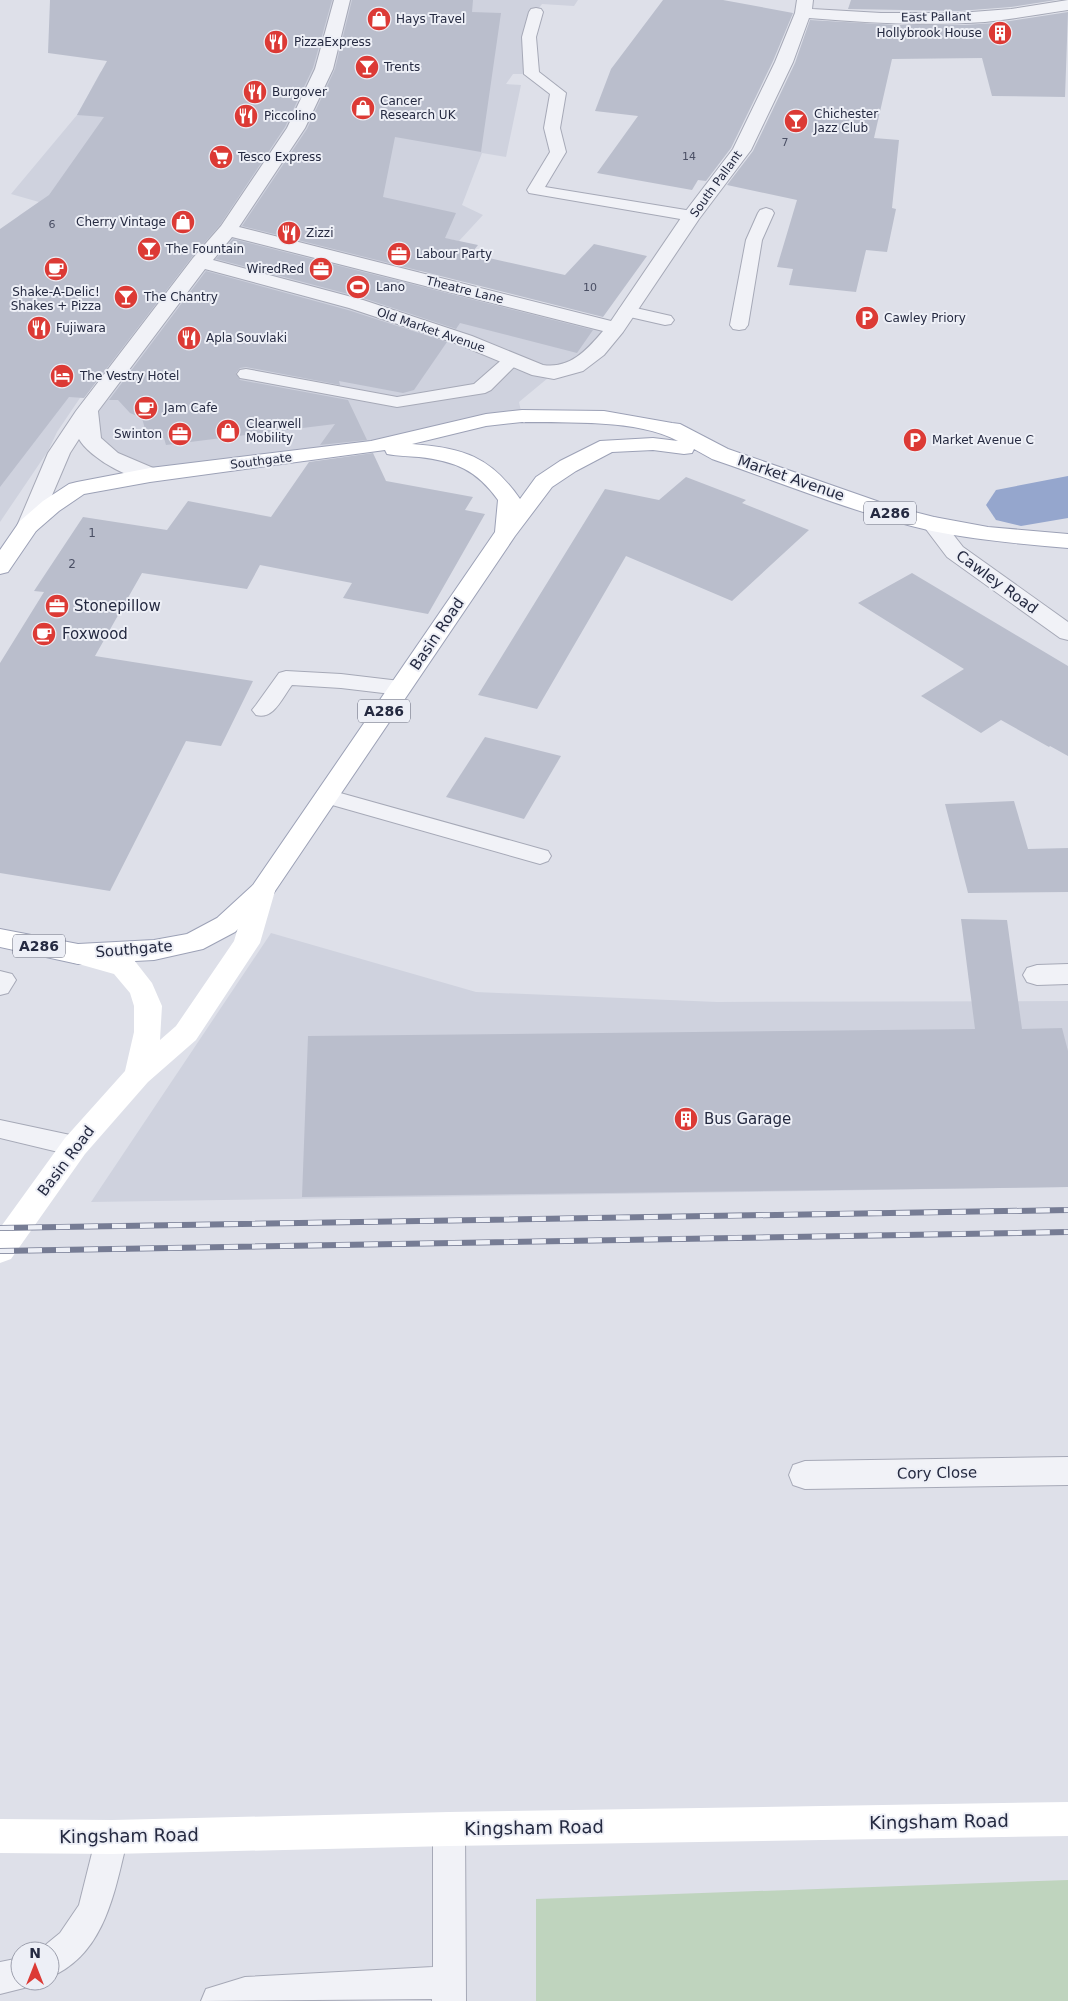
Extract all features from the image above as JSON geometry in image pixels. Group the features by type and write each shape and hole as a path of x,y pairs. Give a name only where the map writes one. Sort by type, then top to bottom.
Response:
{"main road":[{"name":"A286","path":"371,447 486,420 522,416 604,417 672,429 720,454"},
{"name":"A286","path":"506,532 544,482 568,466 608,446 653,444 720,454"},
{"name":"Southgate","path":"0,567 28,526 51,506 77,489 150,475 371,447"},
{"name":"Basin Road","path":"0,1251 75,1146 138,1074 186,1033 248,942 262,891 506,532 509,500 490,475 478,466 450,456 371,447"},
{"name":"Market Avenue","path":"720,454 883,511 933,524 988,534 1068,541"},
{"name":"Southgate","path":"78,954 154,950 194,942 226,925 262,891"},
{"name":"Southgate","path":"0,938 78,954 124,967 142,990 148,1006 148,1032 138,1074"},
{"name":"Kingsham Road","path":"0,1836 112,1837 449,1829 1068,1820"}],"street":[{"name":"Southgate","path":"28,526 60,453 87,411 195,268 228,230 296,128 324,69 342,0"},
{"name":"East Pallant","path":"804,6 864,17 932,18 1009,14 1068,5"},
{"name":"South Pallant","path":"597,351 616,328 692,216 742,150 784,62 804,6"},
{"name":"Theatre Lane","path":"228,230 616,328"},
{"name":"Old Market Avenue","path":"195,268 356,304 465,340 539,371 554,373 576,367 597,351"},
{"path":"87,411 90,440 110,458 150,475"},
{"name":"Cawley Road","path":"933,524 955,552 1068,633"},
{"path":"1036,975 1068,974"},
{"name":"Cory Close","path":"805,1475 1068,1471"}],"lane":[{"path":"536,12 529,37 532,74 558,93 552,128 558,152 535,190 692,216"},
{"path":"739,325 754,240 766,213"},
{"path":"627,311 665,320"},
{"path":"246,374 397,402 479,389 485,386 512,360"},
{"path":"263,710 286,678 341,681 400,688"},
{"path":"326,796 540,856"},
{"path":"0,979 4,980 0,987"},
{"path":"0,1129 75,1146"},
{"path":"218,2001 245,1994 449,1992 449,1829"},
{"path":"60,1953 72,1944 93,1911 112,1837"}],"shaded area":[{"path":"171,0 578,0 574,6 542,4 536,12 532,74 513,74 506,84 521,85 506,157 482,153 462,205 483,215 459,241 448,239 414,277 616,328 597,351 554,373 519,402 522,416 371,447 150,475 110,458 87,411 147,328 84,392 57,432 48,451 0,522 0,236 20,215 39,202 11,194 77,115 100,73 138,26"},
{"name":"Bus Garage","path":"271,933 476,992 717,1002 1068,1001 1068,1187 91,1202"}],"green space":[{"path":"1068,1880 1068,2001 536,2001 536,1899"}],"building":[{"path":"50,0 332,0 313,68 285,127 220,225 192,257 84,398 69,397 0,487 0,229 49,195 104,117 77,115 107,61 48,53"},
{"path":"352,0 473,0 472,12 501,13 481,152 395,137 383,197 456,213 445,238 478,245 471,254 565,275 594,244 647,256 603,317 242,226 307,129 335,69"},
{"path":"663,0 723,0 793,13 773,61 731,148 706,181 698,180 692,190 597,173 638,116 595,111 611,69"},
{"path":"851,0 1056,0 1011,7 959,11 848,9"},
{"path":"1068,12 1065,97 992,96 982,58 892,59 874,138 899,140 892,208 896,209 887,252 866,250 856,292 789,285 793,269 777,267 797,200 727,185 753,151 795,63 810,20 897,25 963,25 996,23"},
{"path":"233,239 593,330 577,353 460,323 456,329 363,298 216,259"},
{"path":"206,271 348,310 447,342 414,390 403,393 339,381 340,385 246,367 240,368 236,373 240,380 348,400 367,440 320,445 335,424 166,445 164,438 148,440 142,418 130,413 118,400 109,400"},
{"path":"373,453 386,481 473,497 465,510 485,514 428,614 343,598 352,583 260,565 247,589 142,573 95,656 253,681 221,746 186,741 110,891 0,873 0,663 44,592 34,591 83,517 167,530 188,501 271,517 309,462"},
{"path":"686,477 746,500 742,503 809,530 732,601 626,556 537,709 478,695 605,489 659,500"},
{"path":"912,573 1068,666 1068,756 1001,720 981,733 921,696 964,669 858,603"},
{"path":"485,737 561,756 524,819 446,797"},
{"path":"1014,801 1028,849 1068,848 1068,892 968,893 945,804"},
{"name":"Bus Garage","path":"961,919 1007,920 1022,1029 1062,1028 1068,1051 1068,1187 302,1197 308,1036 975,1029"}],"waterway":[{"path":"1021,505 1068,497"}],"railway":[{"path":"0,1228 1068,1210"},
{"path":"0,1251 1068,1232"}],"place":[{"name":"Hays Travel","path":"379,19"},
{"name":"Hollybrook House","path":"1000,33"},
{"name":"PizzaExpress","path":"276,42"},
{"name":"Trents","path":"367,67"},
{"name":"Burgover","path":"255,92"},
{"name":"Cancer Research UK","path":"363,108"},
{"name":"Piccolino","path":"246,116"},
{"name":"Chichester Jazz Club","path":"796,121"},
{"name":"Tesco Express","path":"221,157"},
{"name":"Cherry Vintage","path":"183,222"},
{"name":"Zizzi","path":"289,233"},
{"name":"The Fountain","path":"149,249"},
{"name":"Labour Party","path":"399,254"},
{"name":"Shake-A-Delic! Shakes + Pizza","path":"56,269"},
{"name":"WiredRed","path":"321,269"},
{"name":"Lano","path":"358,287"},
{"name":"The Chantry","path":"126,297"},
{"name":"Cawley Priory","path":"867,318"},
{"name":"Fujiwara","path":"39,328"},
{"name":"Apla Souvlaki","path":"189,338"},
{"name":"The Vestry Hotel","path":"62,376"},
{"name":"Jam Cafe","path":"146,408"},
{"name":"Clearwell Mobility","path":"228,431"},
{"name":"Swinton","path":"180,434"},
{"name":"Market Avenue C","path":"915,440"},
{"name":"Stonepillow","path":"57,606"},
{"name":"Foxwood","path":"44,634"},
{"name":"Bus Garage","path":"686,1119"}]}
